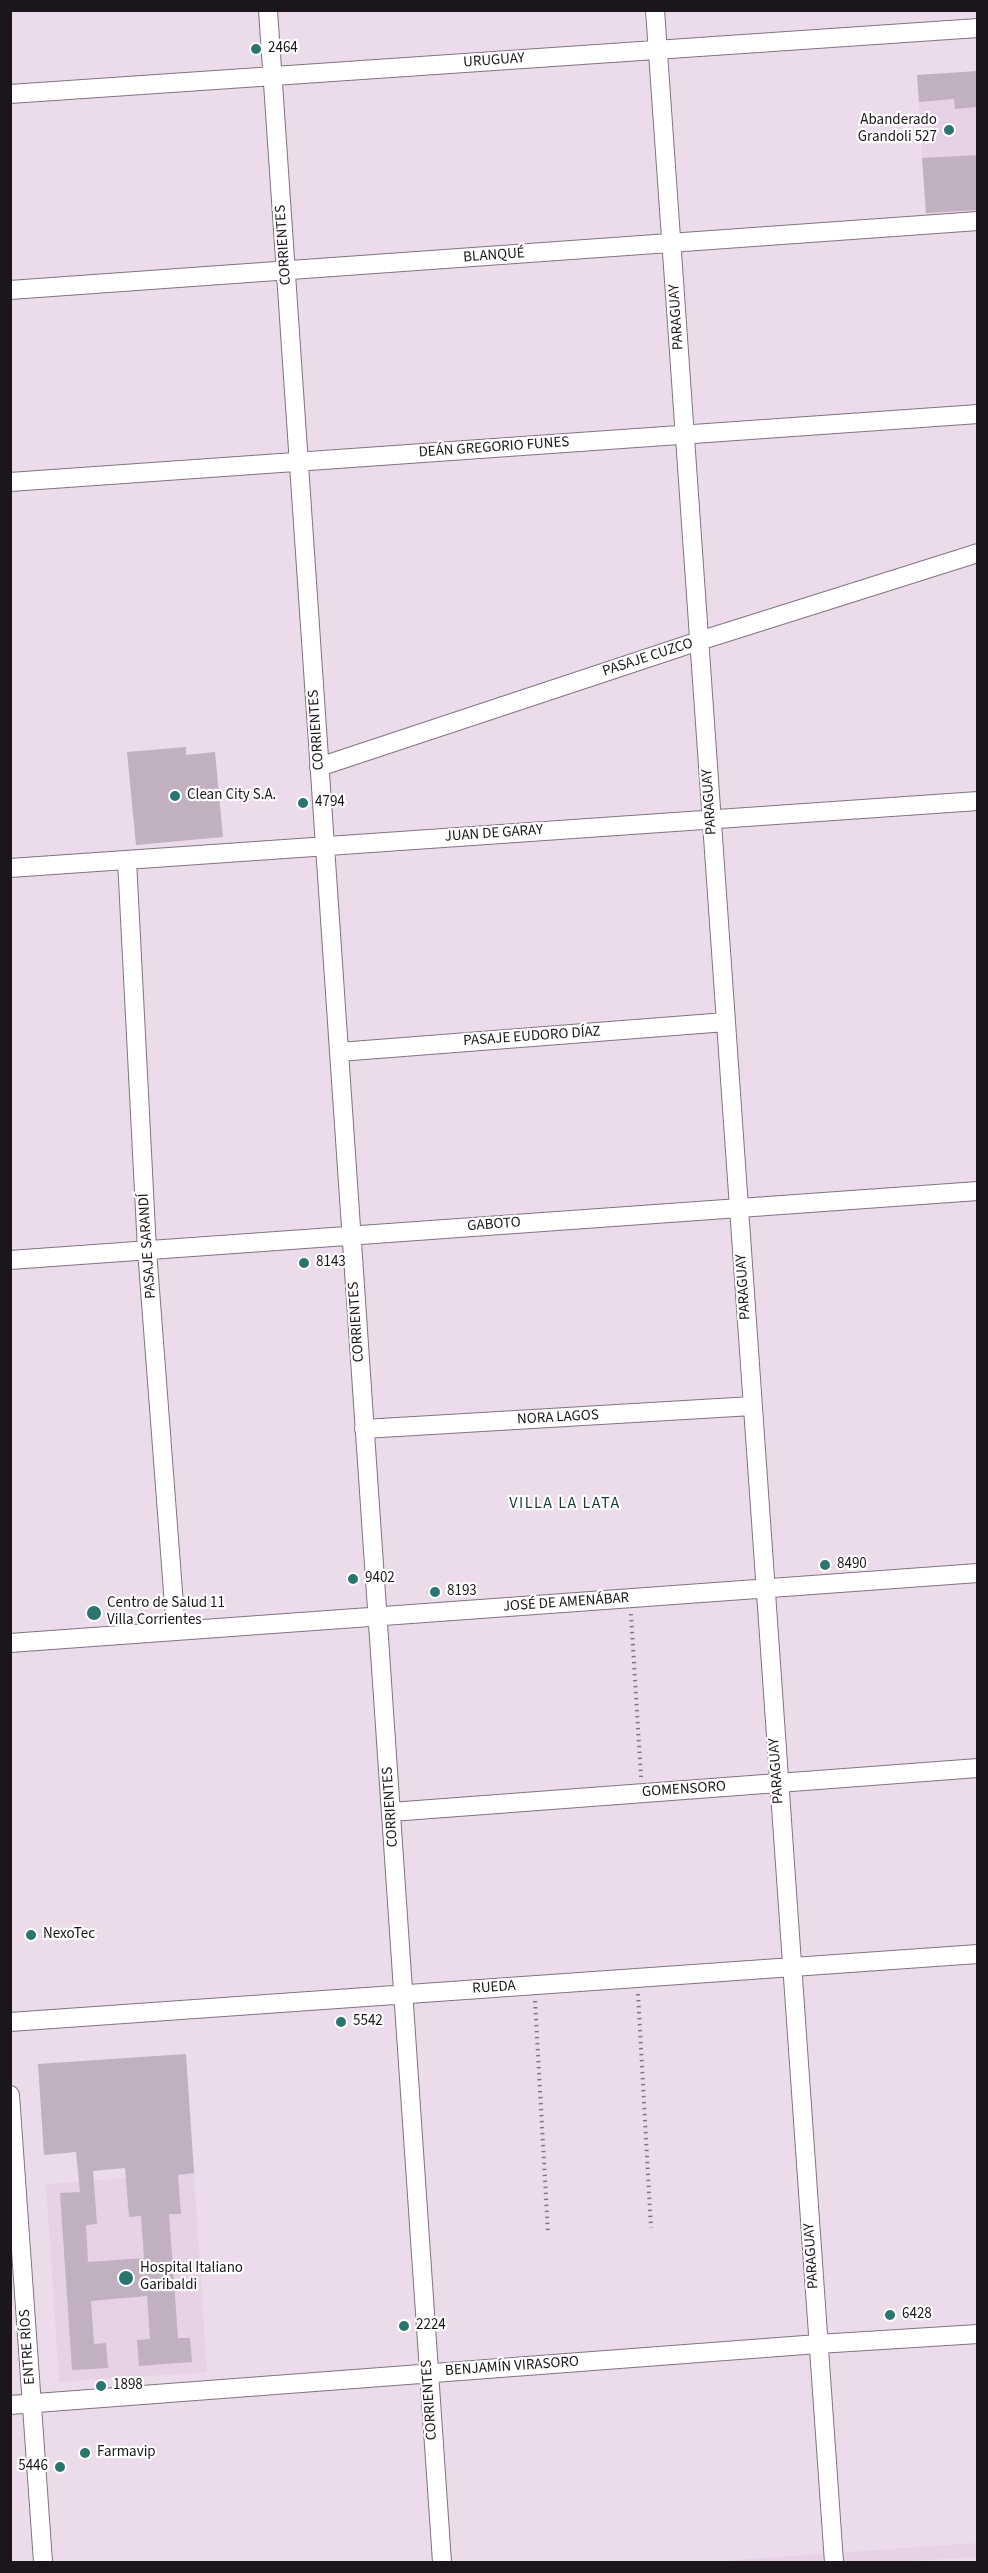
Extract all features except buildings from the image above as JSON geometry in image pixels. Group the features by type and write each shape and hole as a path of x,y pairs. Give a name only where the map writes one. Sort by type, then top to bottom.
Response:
{"street":[{"name":"CORRIENTES","path":"268,10 442,2562"},
{"name":"PARAGUAY","path":"655,10 834,2562"},
{"name":"URUGUAY","path":"10,94 978,28"},
{"name":"BLANQUÉ","path":"10,291 978,221"},
{"name":"DEÁN GREGORIO FUNES","path":"10,482 978,414"},
{"name":"PASAJE CUZCO","path":"319,767 699,641 978,553"},
{"name":"JUAN DE GARAY","path":"10,868 978,801"},
{"name":"PASAJE SARANDÍ","path":"127,860 147,1250 176,1631"},
{"name":"PASAJE EUDORO DÍAZ","path":"339,1052 726,1022"},
{"name":"GABOTO","path":"10,1260 978,1191"},
{"name":"NORA LAGOS","path":"364,1429 752,1406"},
{"name":"JOSÉ DE AMENÁBAR","path":"10,1643 978,1573"},
{"name":"GOMENSORO","path":"391,1812 978,1768"},
{"name":"RUEDA","path":"10,2022 978,1954"},
{"name":"ENTRE RÍOS","path":"10,2095 43,2562"},
{"name":"BENJAMÍN VIRASORO","path":"10,2405 978,2334"}],"path":[{"path":"630,1598 642,1793"},
{"path":"637,1978 651,2228"},
{"path":"534,1985 548,2233"}],"shaded area":[{"name":"Abanderado Grandoli 527","path":"977,71 977,214 926,218 917,75"},
{"name":"Hospital Italiano Garibaldi","path":"194,2173 207,2372 59,2382 46,2184"},
{"path":"977,2543 977,2557 898,2562 709,2562"}],"place":[{"name":"2464","path":"256,49"},
{"name":"Abanderado Grandoli 527","path":"949,130"},
{"name":"Clean City S.A.","path":"175,796"},
{"name":"4794","path":"303,803"},
{"name":"8143","path":"304,1263"},
{"name":"8490","path":"825,1565"},
{"name":"9402","path":"353,1579"},
{"name":"8193","path":"435,1592"},
{"name":"Centro de Salud 11 Villa Corrientes","path":"94,1613"},
{"name":"NexoTec","path":"31,1935"},
{"name":"5542","path":"341,2022"},
{"name":"Hospital Italiano Garibaldi","path":"126,2278"},
{"name":"6428","path":"890,2315"},
{"name":"2224","path":"404,2326"},
{"name":"1898","path":"101,2386"},
{"name":"Farmavip","path":"85,2453"},
{"name":"5446","path":"60,2467"}],"district":[{"name":"VILLA LA LATA","path":"565,1504"}]}
